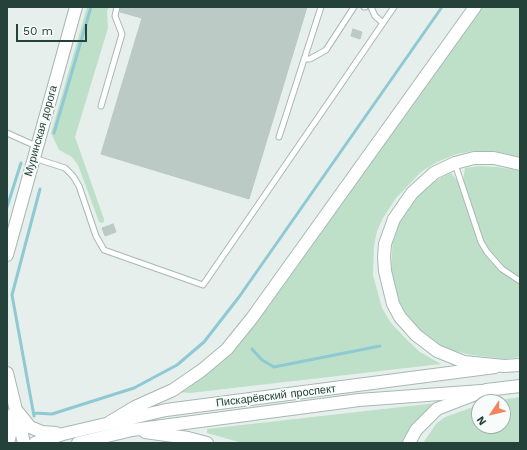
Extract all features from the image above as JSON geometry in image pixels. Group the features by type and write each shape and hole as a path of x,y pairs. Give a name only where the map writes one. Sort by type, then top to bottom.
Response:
{"street":[{"name":"Муринская дорога","path":"7,256 76,7"},
{"path":"110,422 135,407 173,390 202,370 227,348 252,318 475,7"},
{"path":"504,366 464,362 437,351 416,335 400,317 393,304 385,272 385,244 394,219 405,201 419,185 434,173 454,163 483,157 520,164"},
{"name":"Пискарёвский проспект","path":"35,443 110,422 166,410 520,365"},
{"path":"7,373 24,443"},
{"name":"Пискарёвский проспект","path":"78,443 132,430 359,400 520,386"},
{"path":"409,443 416,430 437,409 486,390"},
{"path":"14,404 22,419 30,427 42,432 63,434"},
{"path":"8,443 12,431 14,404"},
{"path":"132,430 188,438 207,443"}],"lane":[{"path":"101,106 122,34 115,16 117,7"},
{"path":"278,137 321,7"},
{"path":"304,58 310,59 326,50 354,7"},
{"path":"371,7 375,16 383,22"},
{"path":"7,133 35,152 64,168 73,176 79,186 98,240 104,250 203,285 394,7"},
{"path":"454,163 481,242 493,261 502,270 520,281"}],"green space":[{"path":"87,7 109,7 107,12 108,28 75,137 104,219 104,222 101,223 99,222 78,165 72,157 59,150 51,133"},
{"path":"482,7 520,7 520,157 494,151 473,151 457,154 437,162 421,172 396,198 383,218 377,231 374,246 373,275 382,308 391,323 408,341 420,352 441,364 190,393 179,392 225,357"},
{"path":"479,166 498,167 520,171 520,357 505,359 471,355 451,350 431,341 419,331 404,314 398,302 391,271 393,235 408,207 427,186 446,175 451,173 459,183 463,181 465,168"},
{"path":"520,397 520,443 423,443 436,424 445,417 471,408 471,434 511,434 511,398"},
{"path":"436,403 406,443 242,443 207,433 207,429"}],"building":[{"path":"121,7 307,7 249,199 101,154 142,18 120,12"},
{"path":"353,29 362,32 360,39 351,36"},
{"path":"113,224 116,232 105,236 102,228"}],"waterway":[{"path":"54,133 91,7"},
{"path":"34,413 52,414 134,388 177,365 204,342 239,297 442,7"},
{"path":"7,207 21,163"},
{"path":"34,416 12,295 40,189"},
{"path":"252,349 262,360 274,367 380,346"}]}
